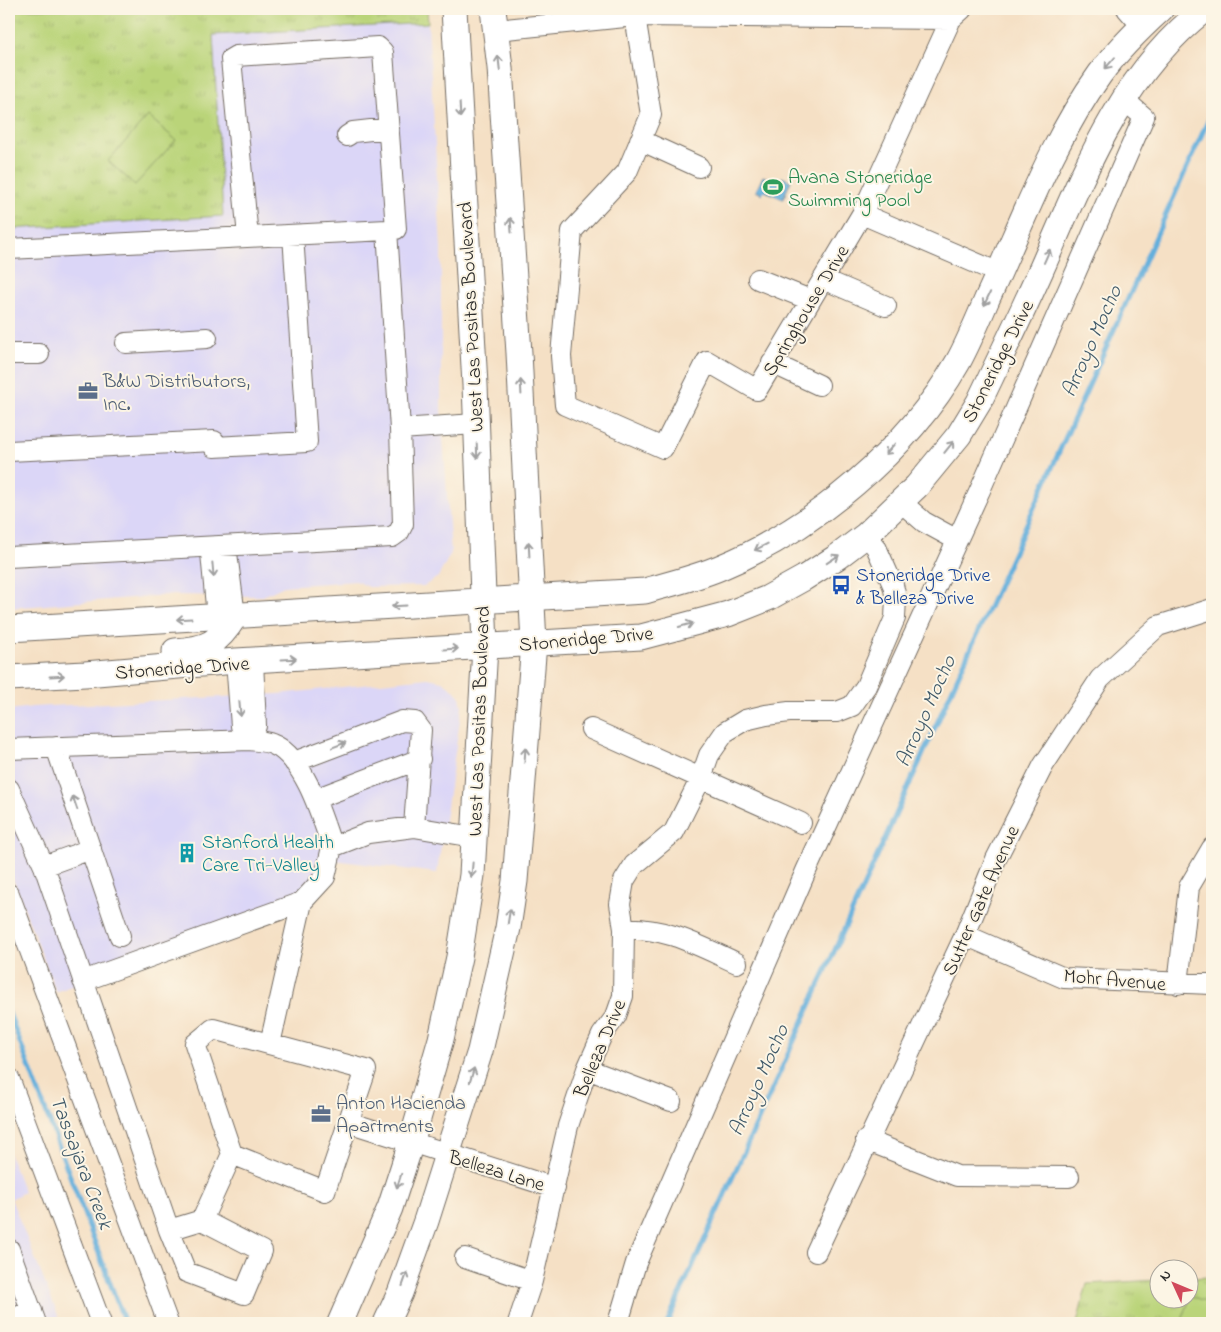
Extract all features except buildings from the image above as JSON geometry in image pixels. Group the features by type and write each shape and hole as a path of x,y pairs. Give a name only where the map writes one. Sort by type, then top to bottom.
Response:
{"main road":[{"name":"West Las Positas Boulevard","path":"340,1323 390,1208 411,1143 441,1039 457,966 472,875 484,647 476,424 454,9"},
{"name":"Stoneridge Drive","path":"9,629 645,591 719,568 782,537 847,490 884,456 924,412 958,362 1072,120 1134,17 1161,9"},
{"name":"Stoneridge Drive","path":"9,678 86,674 244,661 641,637 728,614 768,598 804,578 866,535 918,486 959,435 979,402 1075,193 1123,99 1162,47 1205,9"},
{"path":"386,1323 400,1293 448,1155 480,1051 508,928 515,881 534,643 519,352 494,19"},
{"path":"999,273 1033,288"},
{"path":"86,674 96,665 127,654 196,650 208,646 222,635 226,616"}],"street":[{"name":"Springhouse Drive","path":"494,19 772,13 957,14 862,214 757,390 707,361 662,448 565,405 561,356 572,231 627,172 651,115 635,16"},
{"path":"248,237 231,60 236,56 378,47 383,52 396,229"},
{"path":"618,1323 636,1263 806,870 957,540 1144,117 1123,99"},
{"path":"347,136 353,132 389,128"},
{"path":"640,140 699,167"},
{"path":"862,214 999,273"},
{"path":"9,249 387,230 400,429 403,524 392,537 9,557"},
{"path":"9,451 307,442 293,235"},
{"path":"758,279 810,300"},
{"path":"823,279 886,306"},
{"path":"126,343 207,338"},
{"path":"9,354 39,354"},
{"path":"772,363 819,385"},
{"path":"400,429 476,424"},
{"path":"901,502 924,522 957,540"},
{"name":"Belleza Drive","path":"518,1323 532,1281 568,1126 587,1069 602,1035 616,1016 623,996 624,928 620,904 624,881 634,865 655,850 674,832 701,778 709,755 725,732 745,720 766,714 837,712 852,706 857,700 870,678 894,618 895,608 893,585 876,547 866,535"},
{"path":"220,546 227,553 226,616"},
{"name":"Sutter Gate Avenue","path":"816,1252 866,1140 965,935 996,859 1043,766 1100,679 1158,626 1212,609"},
{"path":"244,661 241,726 248,740"},
{"path":"294,762 402,721 415,722 420,730 420,759 414,827"},
{"path":"592,728 801,823"},
{"path":"9,749 248,740 272,744 282,750 294,762 315,799 332,847 325,877 302,902 83,980"},
{"path":"56,747 120,936"},
{"path":"315,799 420,759"},
{"path":"9,789 44,866 169,1230 186,1272 244,1294 262,1251 202,1220 169,1230"},
{"path":"332,847 368,833 414,827 474,837"},
{"path":"1178,984 1189,887 1212,848"},
{"path":"44,866 90,849"},
{"path":"9,894 168,1323"},
{"path":"270,1044 302,902"},
{"path":"624,928 643,927 668,933 738,963"},
{"name":"Mohr Avenue","path":"965,935 1064,978 1212,984"},
{"path":"202,1220 232,1154 195,1044 213,1029 366,1070 325,1191 232,1154"},
{"path":"587,1069 671,1101"},
{"path":"9,1078 101,1323"},
{"name":"Belleza Lane","path":"348,1122 554,1188"},
{"path":"866,1140 957,1176 1069,1177"},
{"path":"9,1249 34,1317 9,1320"},
{"path":"465,1258 532,1281"}],"shaded area":[{"path":"428,23 441,248 441,408 451,553 438,577 424,586 369,587 356,581 284,586 263,596 167,595 9,608 9,229 223,216 213,35"},
{"path":"428,678 442,681 452,688 460,697 462,706 437,873 333,860 329,881 56,992 9,868 9,710 33,707 278,694"},
{"path":"9,1153 24,1192 11,1199 61,1323 9,1323"}],"green space":[{"path":"9,9 427,9 428,23 213,35 223,216 9,229"},
{"path":"148,116 176,140 135,185 108,161"},
{"path":"1212,1277 1212,1323 1077,1323 1087,1284 1148,1281 1148,1310 1198,1310 1198,1278"},
{"path":"1198,1299 1212,1304 1212,1323 1181,1323 1186,1310 1198,1310"}],"water":[{"name":"Avana Stoneridge Swimming Pool","path":"763,176 779,183 782,177 791,181 783,199 765,191 762,194 756,191"}],"waterway":[{"name":"Arroyo Mocho","path":"667,1323 1212,112"},
{"name":"Tassajara Creek","path":"9,1013 125,1323"}],"place":[{"name":"Avana Stoneridge Swimming Pool","path":"773,187"},
{"name":"B&W Distributors, Inc.","path":"88,391"},
{"name":"Stoneridge Drive & Belleza Drive","path":"841,585"},
{"name":"Stanford Health Care Tri-Valley","path":"187,853"},
{"name":"Anton Hacienda Apartments","path":"321,1114"}]}
